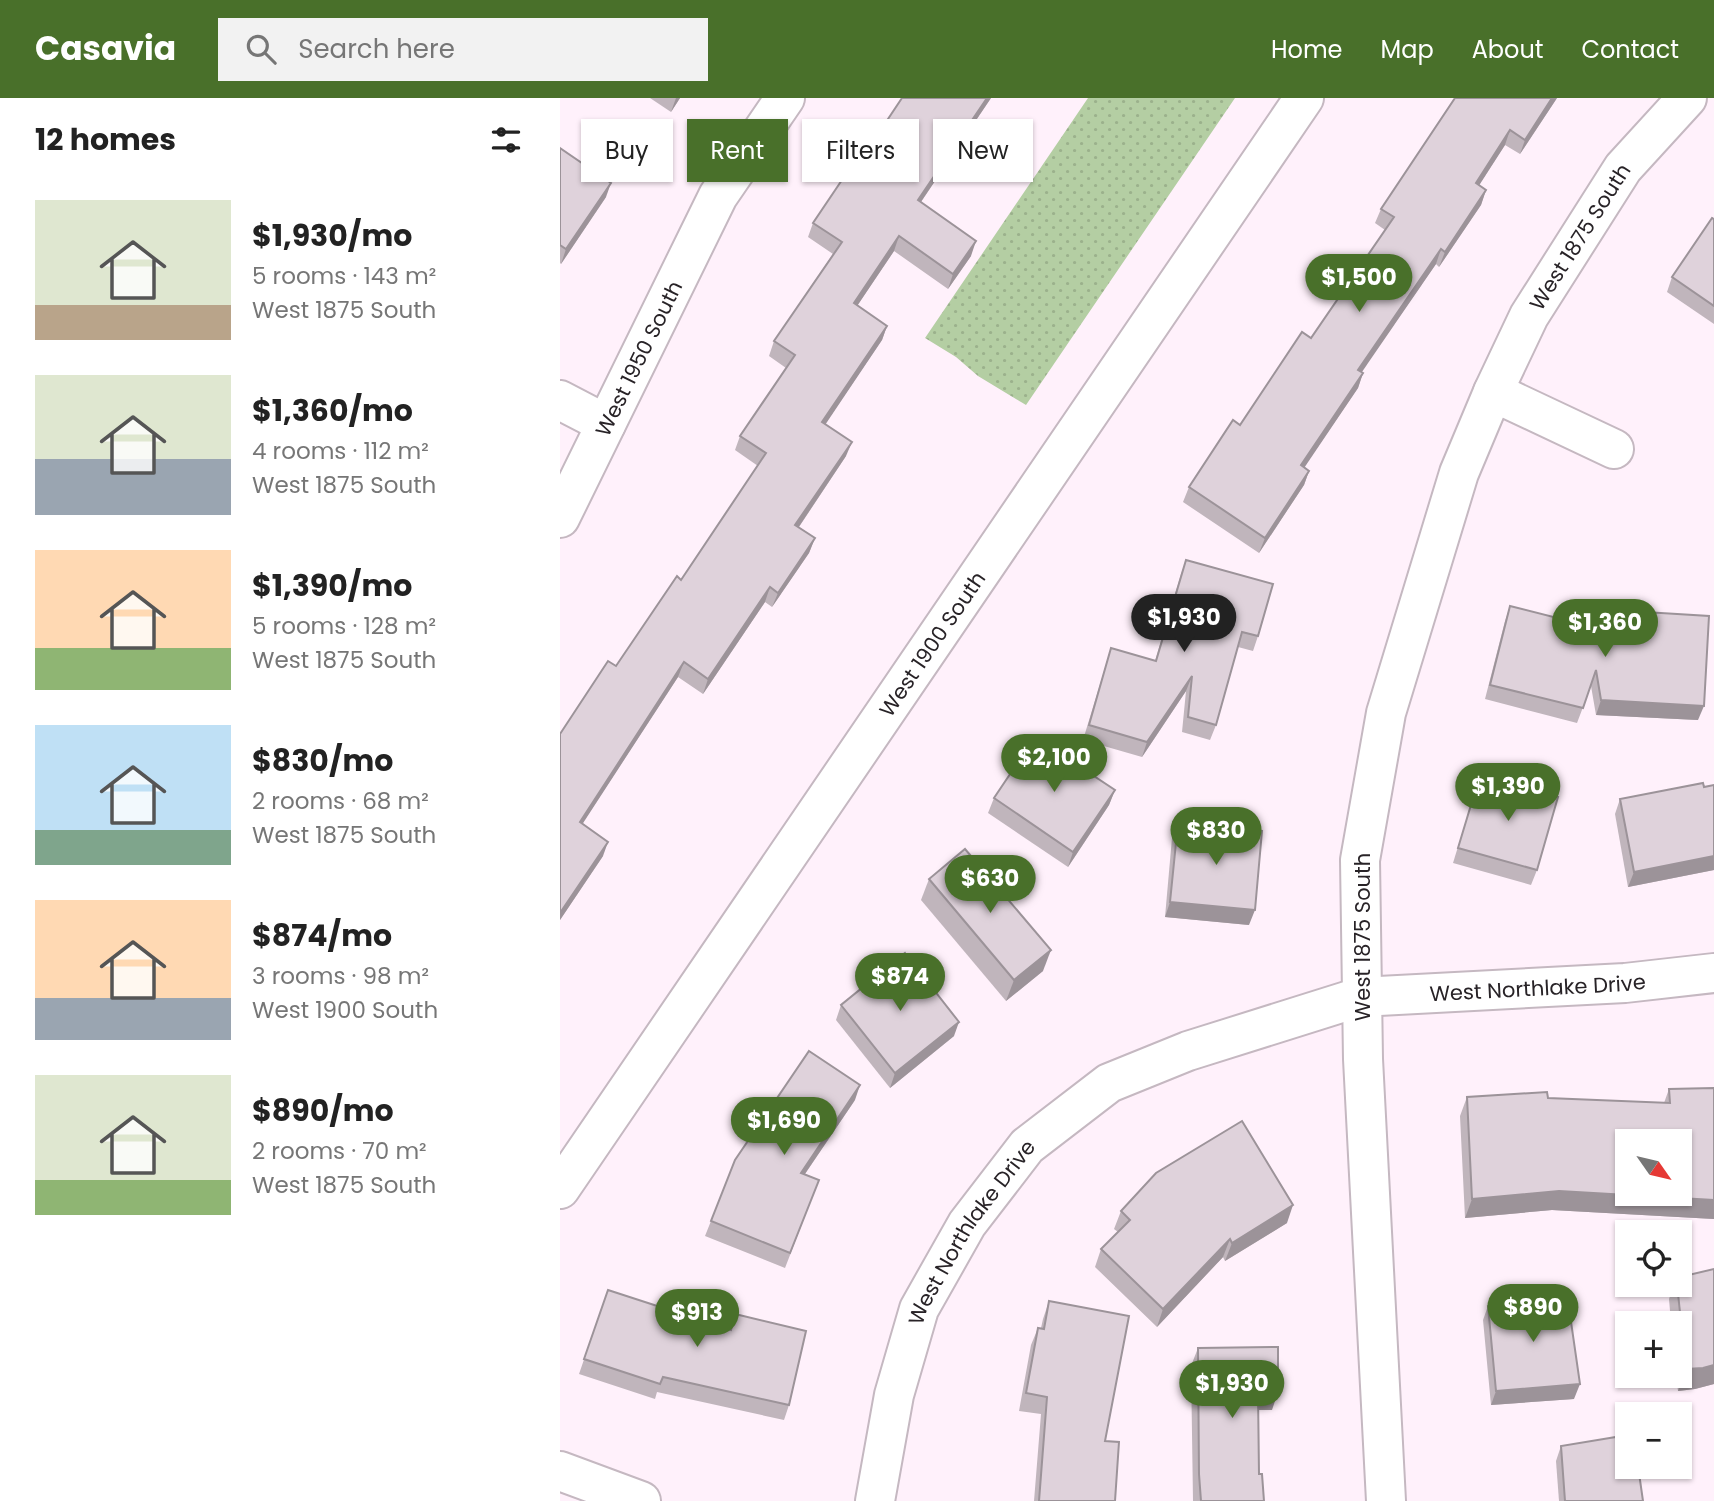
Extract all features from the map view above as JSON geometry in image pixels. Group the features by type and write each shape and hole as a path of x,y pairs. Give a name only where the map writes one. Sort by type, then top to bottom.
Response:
{"street":[{"name":"West 1950 South","path":"560,518 718,196 785,98"},
{"name":"West 1900 South","path":"560,1189 1304,98"},
{"name":"West 1875 South","path":"1386,1501 1360,997 1360,860 1386,713 1459,473 1493,392 1530,316 1623,168 1687,98"},
{"path":"1493,392 1614,449"},
{"path":"560,400 606,424"},
{"name":"West Northlake Drive","path":"875,1501 894,1395 919,1309 967,1224 1027,1146 1109,1083 1188,1051 1360,997 1625,983 1714,973"},
{"path":"560,1471 641,1501"}],"green space":[{"path":"1088,98 1235,98 1026,405 978,376 956,357 925,338"}],"building":[{"path":"902,98 987,98 973,119 933,119 933,178 918,200 976,241 953,274 899,236 854,303 887,326 822,422 852,442 795,525 815,538 778,593 770,587 708,679 684,662 580,822 608,842 560,913 560,734 608,661 616,666 677,576 681,580 766,453 740,436 795,355 774,341 842,242 813,223 841,182 919,182 919,119 888,119"},
{"path":"1455,98 1552,98 1525,140 1510,130 1476,183 1486,190 1445,252 1441,249 1358,370 1363,373 1301,465 1309,471 1265,538 1189,487 1233,420 1240,425 1302,332 1311,338 1394,217 1381,209"},
{"path":"560,148 581,162 581,182 611,183 566,249 560,245"},
{"path":"1712,218 1714,219 1714,306 1672,277"},
{"path":"1186,560 1273,584 1258,636 1242,632 1216,725 1188,717 1192,676 1147,742 1089,725 1111,648 1156,661"},
{"path":"1510,606 1628,636 1629,611 1709,616 1704,706 1601,700 1596,670 1583,708 1490,685"},
{"path":"1035,737 1115,790 1073,852 994,798"},
{"path":"1480,775 1558,797 1537,870 1458,848"},
{"path":"1703,783 1704,787 1714,785 1714,856 1634,872 1620,799"},
{"path":"1178,823 1262,831 1255,910 1170,902"},
{"path":"965,849 1051,950 1014,980 929,879"},
{"path":"905,953 959,1022 895,1073 841,1005"},
{"path":"809,1051 860,1085 801,1173 819,1180 790,1253 711,1221 735,1160"},
{"path":"1714,1088 1714,1200 1692,1199 1692,1129 1615,1129 1615,1194 1559,1191 1472,1199 1467,1097 1547,1092 1548,1098 1670,1103 1669,1089"},
{"path":"1242,1121 1293,1205 1232,1243 1230,1239 1163,1309 1101,1249 1130,1220 1121,1211 1156,1173"},
{"path":"1714,1269 1714,1365 1692,1369 1692,1311 1680,1311 1678,1297 1692,1297 1692,1274"},
{"path":"608,1290 731,1330 735,1314 806,1331 789,1405 663,1377 660,1384 584,1359"},
{"path":"1567,1294 1580,1384 1496,1391 1488,1306"},
{"path":"1049,1301 1129,1316 1105,1441 1119,1442 1115,1501 1039,1501 1047,1397 1026,1393 1038,1328 1044,1329"},
{"path":"1278,1347 1278,1392 1258,1392 1259,1474 1262,1474 1264,1501 1201,1501 1198,1348"},
{"path":"1615,1437 1615,1479 1640,1479 1643,1501 1565,1501 1561,1446"}]}
